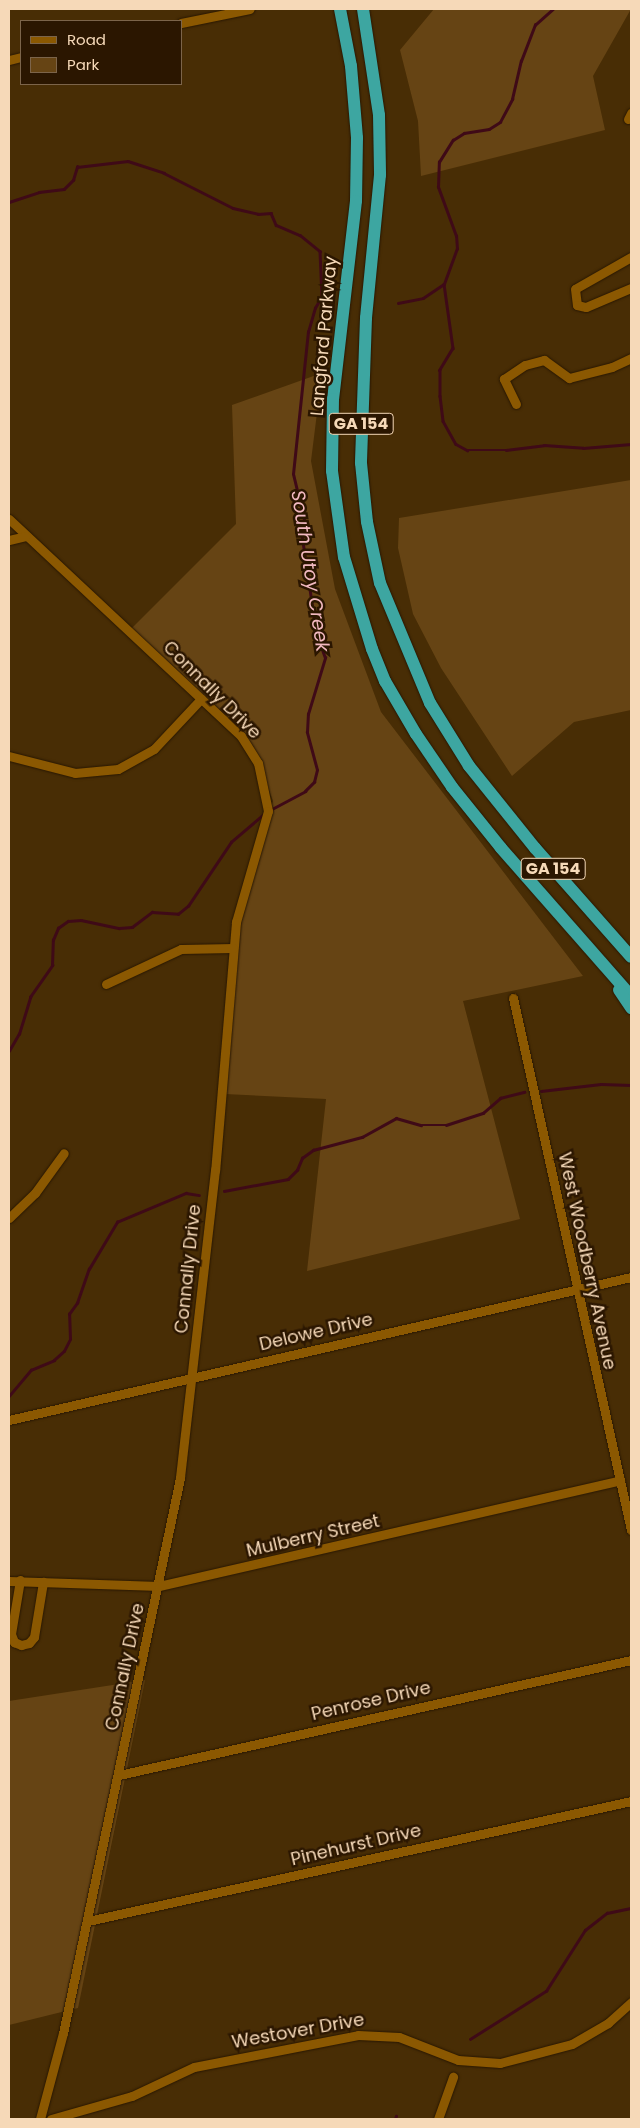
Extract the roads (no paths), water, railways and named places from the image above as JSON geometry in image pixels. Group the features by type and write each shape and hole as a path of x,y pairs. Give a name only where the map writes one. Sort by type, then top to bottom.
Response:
{"highway":[{"name":"Langford Parkway","path":"340,9 351,66 357,138 356,201 333,399 332,471 344,557 372,649 407,720 452,787 631,996"},
{"name":"GA 154","path":"363,9 379,116 380,175 366,318 361,463 367,522 380,583 430,703 469,766 535,848 631,957"},
{"path":"600,961 631,1008"}],"street":[{"path":"182,23 250,9"},
{"path":"631,257 589,279 576,289 577,306 586,307 631,288"},
{"path":"516,404 504,379 525,365 544,360 569,378 612,368 631,358"},
{"name":"Connally Drive","path":"9,520 251,748 267,798 266,825 244,886 233,948 217,1151 193,1377 180,1478 88,1921 40,2119"},
{"path":"9,540 26,536"},
{"path":"9,756 75,773 118,769 154,749 201,699"},
{"path":"106,984 181,949 233,948"},
{"name":"West Woodberry Avenue","path":"513,998 576,1289 631,1530"},
{"path":"9,1218 35,1194 64,1153"},
{"name":"Delowe Drive","path":"9,1420 631,1277"},
{"name":"Mulberry Street","path":"9,1581 158,1586 620,1480"},
{"path":"20,1580 11,1634 14,1642 21,1645 29,1643 34,1637 43,1582"},
{"name":"Penrose Drive","path":"118,1775 631,1660"},
{"name":"Pinehurst Drive","path":"88,1921 631,1801"},
{"name":"Westover Drive","path":"51,2119 132,2096 194,2067 358,2035 399,2037 458,2060 500,2063 572,2044 608,2023 631,2002"},
{"path":"438,2119 453,2077"}],"waterway":[{"name":"South Utoy Creek","path":"398,303 423,298 444,284 457,249 456,236 438,187 439,162 453,140 464,133 489,129 500,122 512,99 521,61 535,25 553,9"},
{"path":"9,202 39,192 64,189 73,180 77,167 128,161 164,173 233,208 258,214 271,213 276,225 300,235 320,251 322,296"},
{"path":"444,284 453,348 440,370 440,396 443,421 456,444 467,450 506,450 544,445 583,448 631,444"},
{"name":"South Utoy Creek","path":"270,810 305,791 314,782 317,770 307,732 308,714 325,658 316,633 301,531 305,524 293,474 308,332 315,308 322,296"},
{"name":"South Utoy Creek","path":"9,1051 19,1034 30,997 52,965 53,940 58,928 68,921 81,920 119,928 132,927 152,912 178,914 188,906 231,842 265,813"},
{"path":"541,1091 601,1084 631,1085"},
{"path":"224,1191 288,1179 297,1170 302,1158 313,1150 362,1137 396,1118 421,1125 446,1125 483,1113 500,1098 524,1092"},
{"path":"9,1396 31,1370 54,1360 64,1351 70,1339 69,1314 77,1303 89,1269 117,1222 186,1193 199,1195"},
{"path":"470,2039 546,1991 585,1930 607,1913 631,1908"}]}
